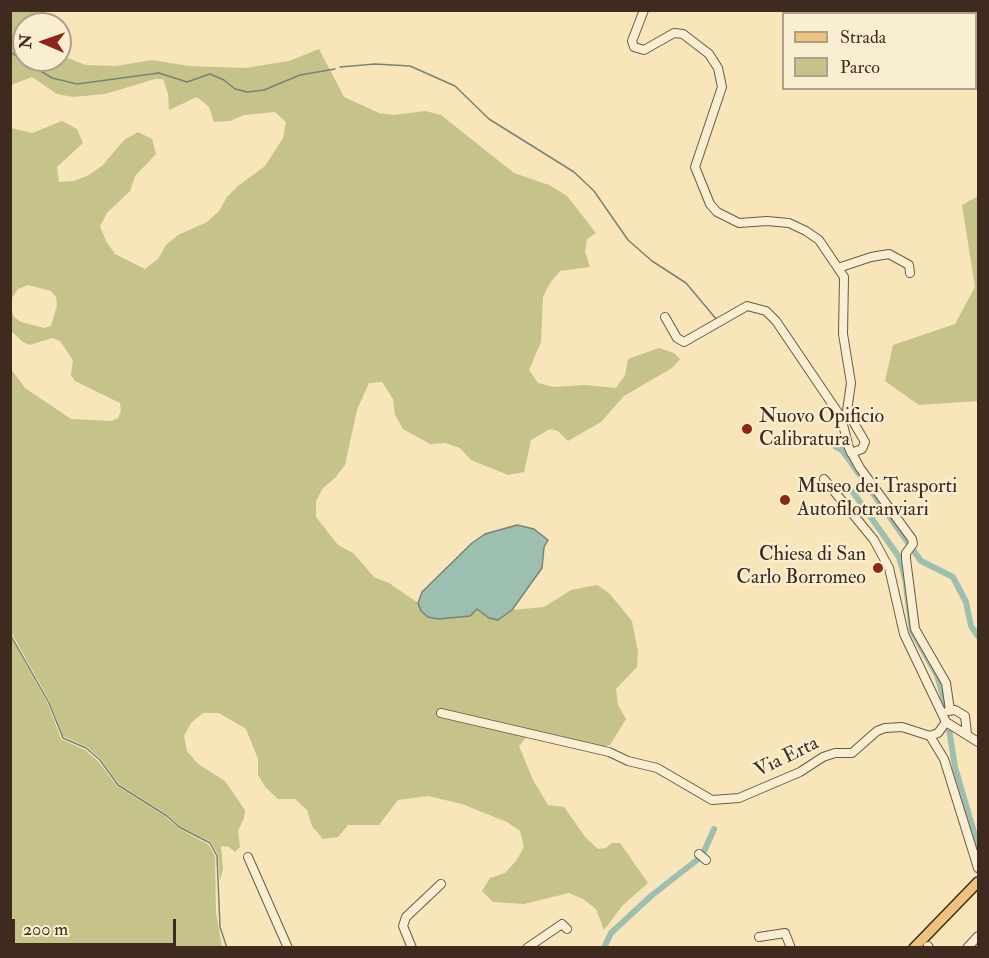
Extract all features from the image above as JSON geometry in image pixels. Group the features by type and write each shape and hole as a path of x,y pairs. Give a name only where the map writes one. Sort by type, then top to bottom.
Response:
{"main road":[{"path":"914,948 978,883"}],"street":[{"path":"644,10 632,41 634,47 644,50 674,33 683,33 709,54 718,68 722,87 695,167 717,213 739,223 767,221 789,223 806,231 819,240 838,268 846,285 843,334 851,382 848,411 865,441 862,449 851,453"},
{"path":"838,268 871,257 889,254 909,265 910,273"},
{"path":"665,317 676,338 686,342 747,306 766,311 841,417 851,453 912,539 906,559 915,629 946,683 950,710"},
{"path":"824,478 852,509 874,540 884,559 904,634 928,680 946,722 978,742"},
{"path":"942,714 950,710 965,716 968,734"},
{"name":"Via Erta","path":"441,713 609,752 628,761 657,768 712,800 739,798 800,772 823,757 835,753 852,753 869,737 885,728 902,727 930,736"},
{"path":"946,722 938,733 930,736 944,759 978,868"},
{"path":"699,854 706,860"},
{"path":"248,857 288,948"},
{"path":"412,948 403,926 406,917 441,884"},
{"path":"527,948 562,924 567,929"},
{"path":"759,937 785,933 791,948"},
{"path":"967,948 978,936"}],"green space":[{"path":"11,11 36,11 12,12 12,72 72,72 72,60 86,65 116,66 152,60 189,66 245,68 289,61 319,49 344,97 379,113 394,115 425,111 441,115 514,173 549,185 567,196 596,233 587,239 585,252 590,267 560,271 550,283 543,297 541,342 529,370 538,383 554,387 585,385 616,388 625,375 628,359 659,348 674,353 680,359 672,368 624,396 601,422 568,441 558,431 550,429 531,440 524,472 508,475 471,460 460,448 445,443 430,444 403,429 395,415 393,399 382,382 369,383 357,410 345,465 323,488 316,501 316,517 338,545 353,553 374,577 389,583 418,603 421,611 438,619 469,616 477,609 497,620 512,610 544,607 571,590 597,585 609,593 632,621 638,652 637,667 616,689 618,705 626,719 610,745 596,749 528,735 519,746 533,780 548,805 564,807 586,838 598,849 606,848 612,843 620,843 648,883 623,905 604,930 596,909 583,899 569,893 524,904 493,902 482,891 490,878 505,873 516,861 524,847 520,831 507,822 462,804 428,796 398,800 379,825 348,825 338,837 323,839 312,826 307,810 295,799 278,799 266,788 258,775 258,759 246,729 219,713 203,713 191,723 184,736 187,751 198,764 225,781 245,810 238,831 240,847 235,852 229,847 221,846 223,869 220,881 218,855 211,842 179,826 168,815 119,784 101,759 87,747 63,736 50,702 11,632 11,369 25,388 71,419 111,421 118,418 121,411 120,403 75,381 71,375 73,360 60,341 52,338 30,345 11,331 10,308 14,317 21,322 44,328 51,326 57,305 56,297 51,291 28,285 18,289 11,299 11,128 32,133 62,121 77,129 83,143 57,167 59,182 74,181 89,175 103,165 124,140 138,132 152,139 156,154 135,176 130,191 107,213 100,226 115,254 145,269 158,259 166,245 178,235 207,222 219,211 227,197 238,186 265,166 283,138 286,122 275,112 244,115 230,121 214,122 209,107 197,97 169,110 168,94 163,79 155,79 105,94 73,97 57,94 32,77 11,85"},
{"path":"978,196 978,401 919,405 885,381 893,345 955,324 975,287 962,205"},
{"path":"11,637 48,704 61,739 85,750 98,761 117,786 166,817 178,828 209,845 215,856 216,912 222,947 11,947"}],"shaded area":[{"path":"517,525 534,529 548,540 544,547 542,568 512,610 498,620 489,618 477,609 470,616 438,619 428,617 421,611 418,603 422,592 472,543 485,534"}],"waterway":[{"path":"10,52 52,78 77,84 159,73 187,82 210,74 224,80 235,89 247,92 264,90 300,75 335,69"},
{"path":"340,67 375,64 410,66 455,86 489,119 574,172 594,191 628,240 652,261 686,283 717,320"},
{"path":"836,447 842,450 921,561 953,577 966,602 971,626 978,636"},
{"path":"853,492 899,557 905,578 912,631 937,675 945,703"},
{"path":"10,634 49,703 63,738 86,748 100,760 118,785 167,816 179,827 210,843 217,856 220,927 227,948"},
{"path":"949,729 955,767 978,846"},
{"path":"604,948 611,933 651,896 702,856 714,829"}],"place":[{"name":"Nuovo Opificio Calibratura","path":"747,429"},
{"name":"Museo dei Trasporti Autofilotranviari","path":"785,500"},
{"name":"Chiesa di San Carlo Borromeo","path":"878,568"}]}
